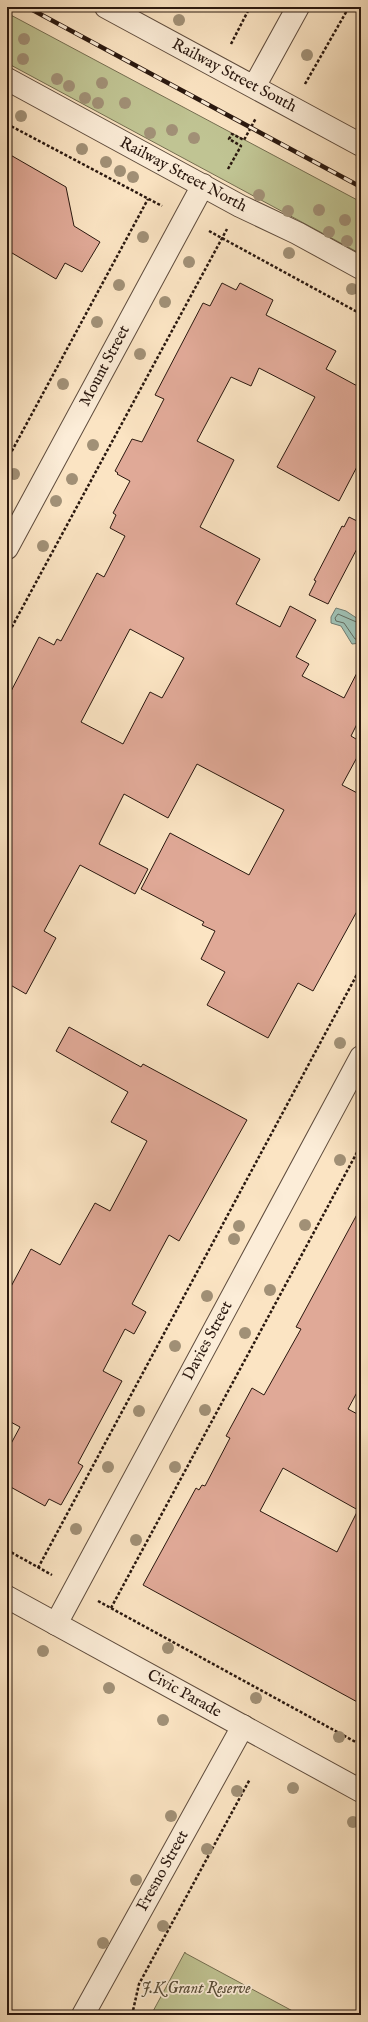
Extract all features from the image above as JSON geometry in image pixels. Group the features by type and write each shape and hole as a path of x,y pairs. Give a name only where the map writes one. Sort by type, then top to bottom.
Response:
{"street":[{"name":"Railway Street South","path":"106,7 361,145"},
{"path":"254,87 298,7"},
{"name":"Railway Street North","path":"7,79 240,206 297,233 361,268"},
{"name":"Mount Street","path":"7,548 209,189"},
{"name":"Davies Street","path":"56,1624 361,1057"},
{"name":"Civic Parade","path":"7,1597 361,1791"},
{"name":"Fresno Street","path":"83,2015 243,1726"}],"path":[{"path":"230,44 250,7"},
{"path":"305,84 349,7"},
{"path":"209,189 241,146 229,139 232,134 244,140 258,115"},
{"path":"7,460 148,199"},
{"path":"7,636 240,206"},
{"path":"38,1568 361,967"},
{"path":"111,1608 361,1144"},
{"path":"7,1550 75,1589 361,1745"},
{"path":"132,2015 139,1984 250,1779"}],"green space":[{"path":"7,13 361,202 361,254 7,63"},
{"name":"J.K Grant Reserve","path":"185,1953 300,2015 151,2015"}],"water":[{"path":"336,608 346,611 361,621 361,643 352,644 341,626 331,623 331,617"}],"building":[{"path":"7,153 66,187 74,226 100,242 82,272 65,263 56,279 7,250"},
{"path":"222,283 236,290 240,283 273,300 266,315 336,351 326,369 361,388 361,459 339,501 277,467 315,397 259,368 251,386 231,377 197,441 234,460 200,527 260,559 236,604 280,627 290,606 316,620 296,657 309,664 302,676 344,698 361,665 361,716 351,736 361,742 361,750 342,785 361,795 361,904 313,991 298,983 268,1038 207,1005 225,972 201,959 215,931 202,925 204,922 141,889 170,833 249,875 284,810 197,764 168,818 124,794 99,844 148,869 135,894 80,865 44,931 56,938 26,994 7,983 7,699 39,637 54,645 57,639 61,641 97,573 104,577 125,536 110,528 116,515 113,513 130,481 117,474 118,473 115,471 132,439 142,442 164,399 155,395 203,303 210,306","holes":["130,629 184,658 162,698 150,692 123,744 81,722"]},
{"path":"349,517 361,523 361,541 328,604 309,595 316,581 314,580 342,526 344,527"},
{"path":"69,1027 141,1067 143,1064 247,1120 179,1241 169,1235 132,1304 146,1312 134,1334 125,1329 103,1371 122,1381 78,1463 83,1466 61,1505 49,1499 45,1506 7,1485 7,1451 20,1427 7,1420 7,1294 31,1249 60,1265 95,1203 110,1211 147,1141 111,1122 128,1092 56,1051"},
{"path":"361,1207 361,1385 348,1409 361,1416 361,1704 143,1585 196,1488 199,1490 202,1485 205,1486 230,1438 226,1436 252,1388 264,1395 301,1329 296,1327","holes":["283,1468 358,1510 337,1552 260,1511"]}],"railway":[{"path":"27,7 361,187"}]}
